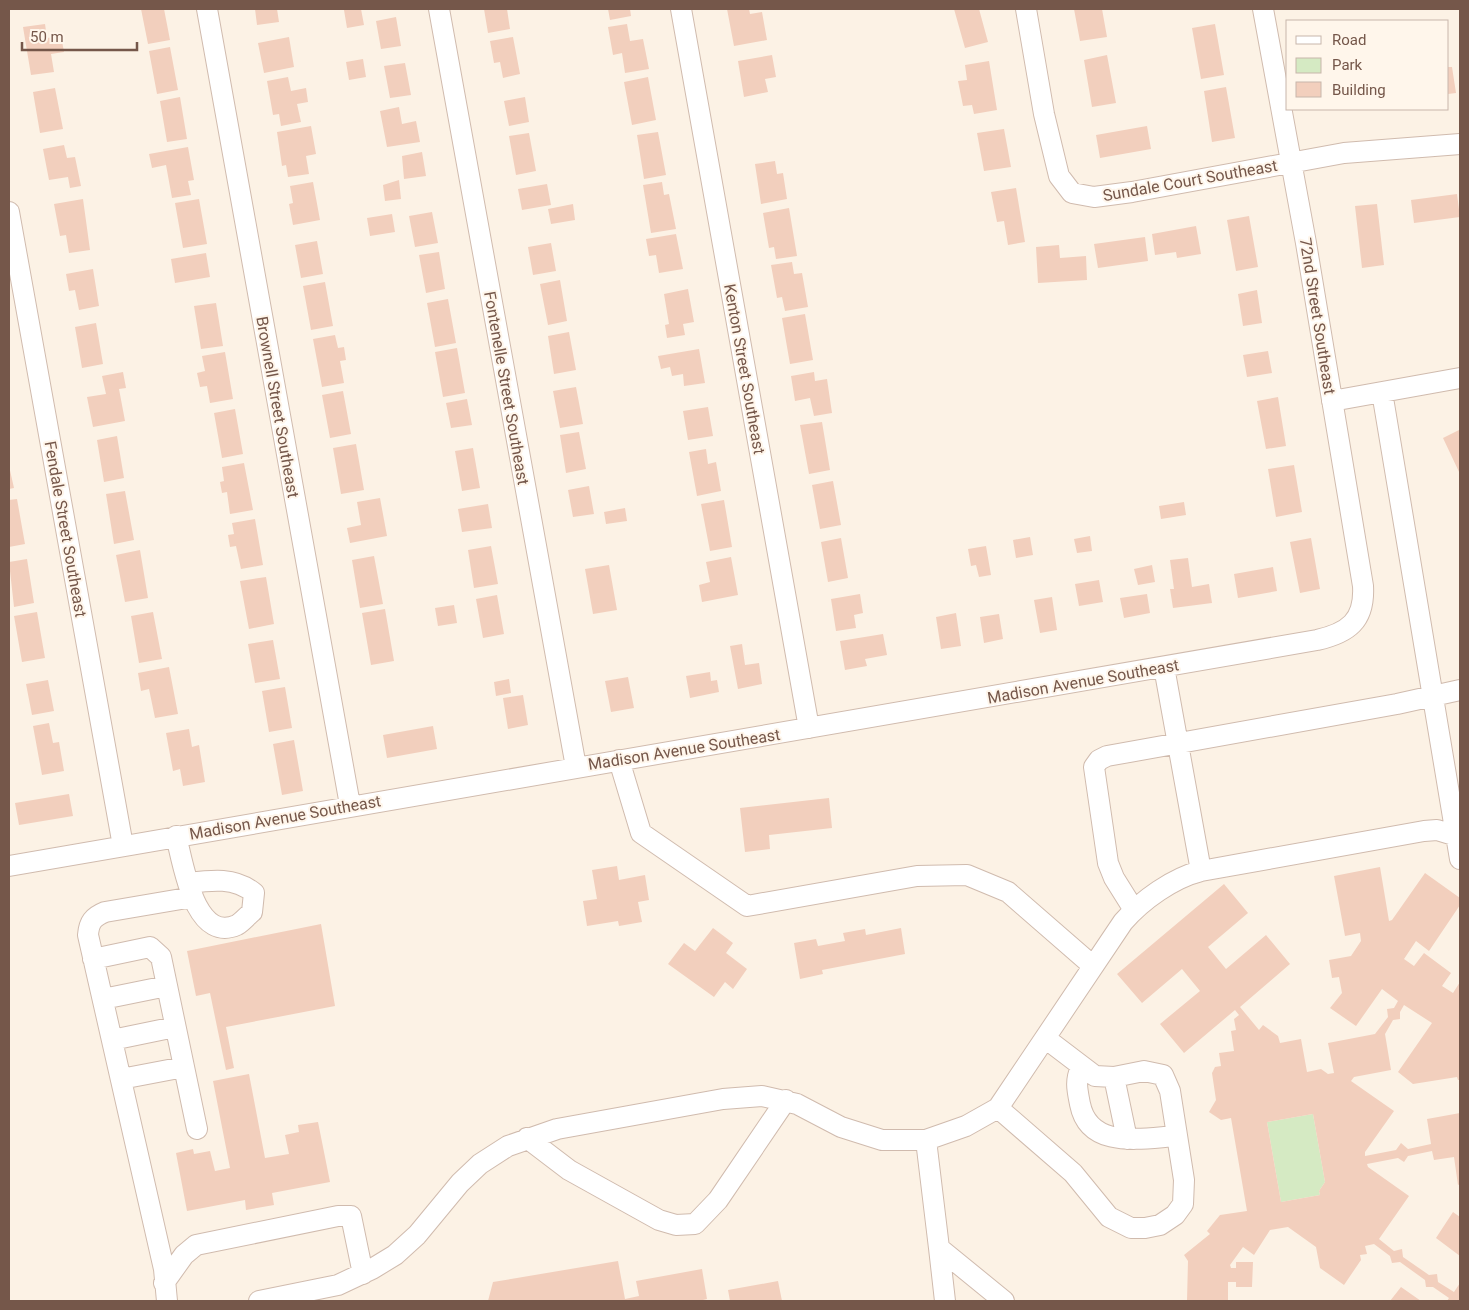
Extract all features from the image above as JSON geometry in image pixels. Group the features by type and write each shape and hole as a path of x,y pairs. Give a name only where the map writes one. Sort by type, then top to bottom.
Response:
{"street":[{"name":"Brownell Street Southeast","path":"207,9 350,805"},
{"name":"Fontenelle Street Southeast","path":"439,9 576,767"},
{"name":"Kenton Street Southeast","path":"682,9 808,728"},
{"name":"Sundale Court Southeast","path":"1026,9 1044,114 1059,176 1072,194 1094,197 1132,192 1292,163"},
{"name":"72nd Street Southeast","path":"1263,9 1292,163 1363,586 1362,608 1354,622"},
{"path":"1292,163 1344,153 1460,144"},
{"name":"Fendale Street Southeast","path":"9,212 123,846"},
{"path":"1332,401 1460,378"},
{"path":"1382,392 1458,837 1460,859"},
{"name":"Madison Avenue Southeast","path":"9,866 350,805 1164,668 1324,638 1340,633 1354,622"},
{"path":"1164,668 1201,870"},
{"path":"1134,910 1110,870 1094,768 1099,760 1107,756 1460,690"},
{"path":"619,760 641,833 748,906 917,876 967,875 1008,892 1092,966"},
{"path":"259,1301 341,1293 363,1274 406,1246 428,1223 460,1183 480,1164 508,1146 557,1129 735,1098 762,1096 797,1104 842,1127 868,1137 896,1142 926,1140 966,1126 998,1108 1092,966 1134,910 1180,878 1201,870 1424,831 1437,830 1458,837"},
{"path":"166,1292 164,1269 88,936 89,927 94,917 105,912 191,890 176,836"},
{"path":"93,959 150,948 160,957 197,1129"},
{"path":"103,999 167,986"},
{"path":"112,1040 175,1027"},
{"path":"998,1108 1073,1173 1109,1218 1131,1228 1146,1228 1160,1225 1175,1215 1183,1204 1184,1180 1170,1091 1162,1075 1144,1071 1114,1077 1095,1076 1045,1038"},
{"path":"1081,1067 1075,1079 1082,1112 1088,1123 1100,1134 1115,1139 1177,1136"},
{"path":"121,1079 184,1068"},
{"path":"1114,1077 1127,1139"},
{"path":"527,1138 570,1170 659,1220 676,1225 695,1224 718,1200 786,1100"},
{"path":"926,1140 945,1301"},
{"path":"166,1292 184,1255 196,1245 338,1216 351,1216 363,1274"},
{"path":"939,1248 1004,1301"}],"green space":[{"path":"1313,1114 1325,1182 1319,1191 1320,1195 1281,1202 1267,1122"}],"building":[{"path":"141,9 164,9 170,40 148,44"},
{"path":"255,9 277,9 279,22 257,25"},
{"path":"361,9 364,25 347,28 344,10"},
{"path":"484,9 507,9 510,29 488,33"},
{"path":"608,9 630,9 631,16 610,20"},
{"path":"727,9 749,9 750,14 762,12 767,40 734,46"},
{"path":"954,9 979,9 988,42 965,48"},
{"path":"1074,9 1102,9 1107,37 1080,41"},
{"path":"396,17 401,46 381,49 376,21"},
{"path":"45,24 47,38 61,36 64,52 51,54 54,72 31,75 23,27"},
{"path":"627,24 630,41 643,39 649,69 625,73 622,53 613,55 608,27"},
{"path":"1215,24 1224,75 1201,79 1192,28"},
{"path":"289,37 294,67 264,73 258,43"},
{"path":"513,37 520,74 503,78 500,62 494,63 490,41"},
{"path":"170,47 178,90 157,94 149,51"},
{"path":"772,55 776,77 765,79 768,92 744,97 738,61"},
{"path":"1107,55 1116,103 1092,107 1084,60"},
{"path":"363,59 366,77 349,80 346,62"},
{"path":"989,61 997,110 974,114 972,105 963,106 958,81 967,80 965,65"},
{"path":"405,63 411,95 390,98 384,66"},
{"path":"1449,67 1452,67 1456,93 1449,94"},
{"path":"288,77 291,91 306,88 308,102 297,104 301,122 281,126 279,114 273,115 267,81"},
{"path":"648,77 656,120 632,125 624,82"},
{"path":"1226,87 1235,138 1212,142 1204,91"},
{"path":"55,88 63,129 40,133 33,92"},
{"path":"180,97 187,139 167,142 160,101"},
{"path":"525,97 529,122 509,126 504,101"},
{"path":"399,107 402,124 416,121 420,142 387,147 380,111"},
{"path":"311,126 316,154 306,156 309,174 288,177 286,165 282,166 277,132"},
{"path":"1147,126 1151,149 1100,158 1096,135"},
{"path":"1004,129 1011,167 984,171 977,133"},
{"path":"658,132 666,175 644,179 637,135"},
{"path":"529,133 536,171 516,175 509,136"},
{"path":"64,145 67,158 75,157 81,186 70,188 68,177 49,180 43,149"},
{"path":"188,147 194,180 188,181 191,195 172,198 166,165 152,168 149,154"},
{"path":"422,152 426,176 404,179 402,156"},
{"path":"775,161 777,174 783,173 787,199 761,204 755,164"},
{"path":"399,180 401,199 385,201 383,185"},
{"path":"313,182 320,220 293,225 289,204 293,203 290,186"},
{"path":"662,182 664,195 669,194 676,229 651,233 643,185"},
{"path":"547,184 551,205 522,210 518,189"},
{"path":"1016,188 1025,242 1008,245 1004,221 997,222 991,192"},
{"path":"1457,194 1460,217 1414,223 1411,200"},
{"path":"83,199 90,250 69,253 66,235 60,236 54,204"},
{"path":"199,199 207,244 183,248 175,203"},
{"path":"573,204 575,220 551,224 548,209"},
{"path":"1377,204 1384,265 1362,268 1355,206"},
{"path":"789,208 797,256 776,259 774,247 769,248 763,213"},
{"path":"432,212 438,243 415,247 409,216"},
{"path":"392,214 395,232 370,236 367,218"},
{"path":"1249,216 1258,267 1236,271 1227,220"},
{"path":"1196,226 1201,254 1177,258 1176,252 1155,255 1152,234"},
{"path":"676,234 683,269 659,273 656,255 649,256 646,239"},
{"path":"1145,237 1148,261 1098,268 1094,244"},
{"path":"317,241 323,274 301,278 295,245"},
{"path":"551,243 556,271 533,275 528,247"},
{"path":"1059,245 1060,258 1086,256 1087,280 1038,283 1036,247"},
{"path":"439,252 445,289 426,293 419,255"},
{"path":"206,253 210,277 175,283 171,259"},
{"path":"792,262 794,274 802,273 808,307 785,311 782,297 777,298 771,265"},
{"path":"93,269 99,306 79,310 75,290 69,291 66,274"},
{"path":"560,280 567,321 548,325 540,284"},
{"path":"325,282 333,326 311,330 303,286"},
{"path":"688,289 694,322 683,324 685,335 667,338 665,325 669,324 664,294"},
{"path":"1257,290 1262,323 1243,326 1238,294"},
{"path":"448,299 456,343 435,347 427,303"},
{"path":"216,303 223,346 201,349 194,306"},
{"path":"805,314 813,360 790,364 782,318"},
{"path":"96,323 103,364 82,368 75,327"},
{"path":"569,332 576,370 554,374 548,336"},
{"path":"335,335 338,348 344,347 346,360 340,361 344,383 322,387 313,339"},
{"path":"457,348 465,393 443,397 435,352"},
{"path":"699,349 705,383 684,386 683,374 672,376 670,367 661,369 658,356"},
{"path":"1268,351 1272,373 1247,377 1243,355"},
{"path":"225,352 233,399 210,403 207,386 200,387 197,373 205,371 202,356"},
{"path":"123,372 126,388 119,389 125,421 93,427 87,397 106,394 102,376"},
{"path":"814,372 815,381 827,379 832,413 814,416 810,398 795,401 791,376"},
{"path":"576,387 583,424 560,428 553,391"},
{"path":"343,391 351,434 330,438 322,395"},
{"path":"1278,397 1286,446 1266,449 1257,401"},
{"path":"467,399 472,425 451,428 446,403"},
{"path":"708,407 713,436 688,440 683,411"},
{"path":"235,409 243,454 222,458 214,413"},
{"path":"822,422 830,470 809,474 800,425"},
{"path":"1460,430 1460,474 1443,438"},
{"path":"579,432 586,469 566,473 560,435"},
{"path":"117,436 124,478 104,482 97,440"},
{"path":"356,444 364,490 341,494 333,448"},
{"path":"473,448 480,488 462,491 455,451"},
{"path":"706,449 708,464 716,462 721,491 697,496 689,452"},
{"path":"244,463 253,510 230,514 227,492 222,493 220,482 224,481 222,467"},
{"path":"1294,465 1302,512 1276,517 1268,469"},
{"path":"9,466 14,488 9,489"},
{"path":"833,481 841,525 820,529 812,485"},
{"path":"589,486 594,514 573,517 568,490"},
{"path":"125,491 134,540 114,544 106,494"},
{"path":"380,498 387,536 350,543 347,528 361,525 357,502"},
{"path":"17,499 25,544 9,547 9,500"},
{"path":"724,500 732,547 710,551 701,504"},
{"path":"1184,502 1186,515 1161,519 1159,506"},
{"path":"488,504 492,528 462,532 458,509"},
{"path":"625,508 627,521 606,524 604,512"},
{"path":"255,519 263,565 241,569 236,546 230,547 228,535 234,534 232,523"},
{"path":"1090,536 1092,551 1077,553 1074,539"},
{"path":"1030,537 1033,555 1016,558 1013,540"},
{"path":"841,538 848,578 828,582 821,542"},
{"path":"1311,538 1320,589 1300,593 1290,542"},
{"path":"491,546 498,584 474,588 468,550"},
{"path":"986,546 991,575 979,577 976,565 971,566 968,549"},
{"path":"140,550 148,598 125,602 116,555"},
{"path":"374,556 383,604 360,608 352,560"},
{"path":"731,557 738,595 702,602 699,585 710,582 706,562"},
{"path":"1188,558 1192,587 1209,584 1212,603 1173,608 1170,589 1174,589 1170,560"},
{"path":"27,559 34,603 14,607 9,562"},
{"path":"609,565 617,610 593,614 585,569"},
{"path":"1152,565 1155,582 1138,585 1134,569"},
{"path":"1273,567 1277,591 1238,598 1234,574"},
{"path":"266,577 274,624 249,629 240,581"},
{"path":"1099,580 1103,602 1079,606 1075,584"},
{"path":"860,594 863,613 854,615 856,628 836,631 831,599"},
{"path":"1147,594 1150,613 1124,618 1120,598"},
{"path":"497,595 504,634 483,638 476,599"},
{"path":"1052,597 1057,630 1040,633 1034,600"},
{"path":"454,605 457,623 438,626 435,608"},
{"path":"385,609 394,661 371,665 362,613"},
{"path":"37,612 45,658 22,662 14,616"},
{"path":"153,612 162,659 139,663 131,616"},
{"path":"956,613 961,646 941,649 936,617"},
{"path":"999,614 1003,639 984,643 980,617"},
{"path":"883,634 887,655 865,659 867,666 845,670 840,641"},
{"path":"273,640 280,679 255,683 248,644"},
{"path":"742,644 745,665 759,663 762,684 738,689 730,646"},
{"path":"169,667 178,714 155,718 149,689 141,691 138,673"},
{"path":"710,672 711,681 717,680 719,692 690,698 686,676"},
{"path":"628,677 634,708 611,712 605,681"},
{"path":"509,679 511,693 496,696 494,682"},
{"path":"48,680 54,711 32,715 26,684"},
{"path":"285,687 292,728 269,732 262,691"},
{"path":"523,695 528,725 508,729 503,698"},
{"path":"49,723 53,743 59,742 64,771 42,775 33,726"},
{"path":"433,726 437,749 387,758 383,735"},
{"path":"189,729 192,747 199,745 205,782 183,786 180,769 173,771 166,733"},
{"path":"294,740 303,791 282,795 273,744"},
{"path":"69,794 73,816 19,825 15,803"},
{"path":"829,798 832,828 769,835 770,849 745,852 740,808"},
{"path":"617,866 619,880 645,875 649,900 638,902 642,922 619,926 618,921 587,926 583,901 597,899 592,870"},
{"path":"1380,867 1389,921 1392,920 1425,873 1460,898 1460,905 1429,951 1416,941 1404,959 1414,966 1424,953 1451,973 1442,986 1453,993 1460,982 1460,1080 1457,1077 1413,1084 1398,1072 1432,1023 1404,1005 1400,1012 1400,1019 1393,1020 1385,1034 1391,1070 1354,1077 1351,1081 1394,1111 1365,1152 1365,1156 1396,1150 1401,1143 1408,1149 1431,1144 1427,1119 1460,1113 1460,1184 1458,1185 1454,1157 1434,1160 1432,1151 1408,1156 1404,1162 1398,1158 1367,1164 1368,1167 1409,1196 1379,1239 1394,1251 1402,1249 1403,1257 1429,1275 1437,1274 1438,1282 1454,1292 1460,1283 1460,1301 1447,1301 1449,1298 1433,1287 1426,1287 1425,1280 1400,1262 1392,1263 1390,1256 1374,1244 1365,1246 1367,1254 1360,1255 1361,1260 1344,1285 1320,1268 1316,1247 1288,1227 1270,1230 1254,1255 1243,1247 1230,1265 1231,1268 1236,1268 1236,1262 1253,1262 1252,1287 1236,1287 1236,1282 1228,1282 1228,1301 1187,1301 1188,1261 1184,1255 1210,1234 1207,1231 1220,1215 1247,1211 1231,1118 1221,1120 1209,1112 1216,1100 1212,1073 1215,1067 1221,1066 1219,1053 1234,1051 1231,1031 1236,1030 1234,1019 1239,1015 1235,1010 1184,1053 1160,1024 1200,991 1182,969 1142,1003 1117,974 1224,884 1248,913 1208,947 1226,969 1266,935 1290,964 1240,1007 1259,1030 1263,1025 1278,1036 1280,1043 1301,1039 1307,1072 1321,1069 1328,1074 1334,1073 1328,1043 1375,1034 1388,1017 1387,1009 1394,1008 1398,1001 1382,989 1356,1026 1330,1008 1342,993 1339,977 1332,978 1329,960 1351,956 1361,941 1360,933 1345,936 1334,876","holes":["1313,1114 1325,1182 1319,1191 1320,1195 1281,1202 1267,1122"]},
{"path":"321,924 335,1006 226,1027 234,1068 226,1070 210,993 196,996 187,951"},
{"path":"713,928 733,943 726,953 747,969 733,989 725,982 714,997 668,964 684,943 695,951"},
{"path":"901,928 905,954 822,970 823,974 800,979 794,943 816,939 818,946 845,941 843,933 865,929 866,935"},
{"path":"249,1074 265,1158 289,1154 285,1135 299,1132 298,1125 318,1122 330,1182 272,1193 274,1205 246,1210 245,1200 187,1211 176,1153 193,1149 194,1154 210,1151 215,1171 230,1168 213,1081"},
{"path":"1453,1212 1460,1217 1460,1256 1436,1238"},
{"path":"618,1261 625,1299 639,1296 636,1281 702,1269 707,1299 699,1301 488,1301 493,1282"},
{"path":"778,1281 782,1301 730,1301 728,1290"},
{"path":"1401,1287 1421,1301 1390,1301"}]}
